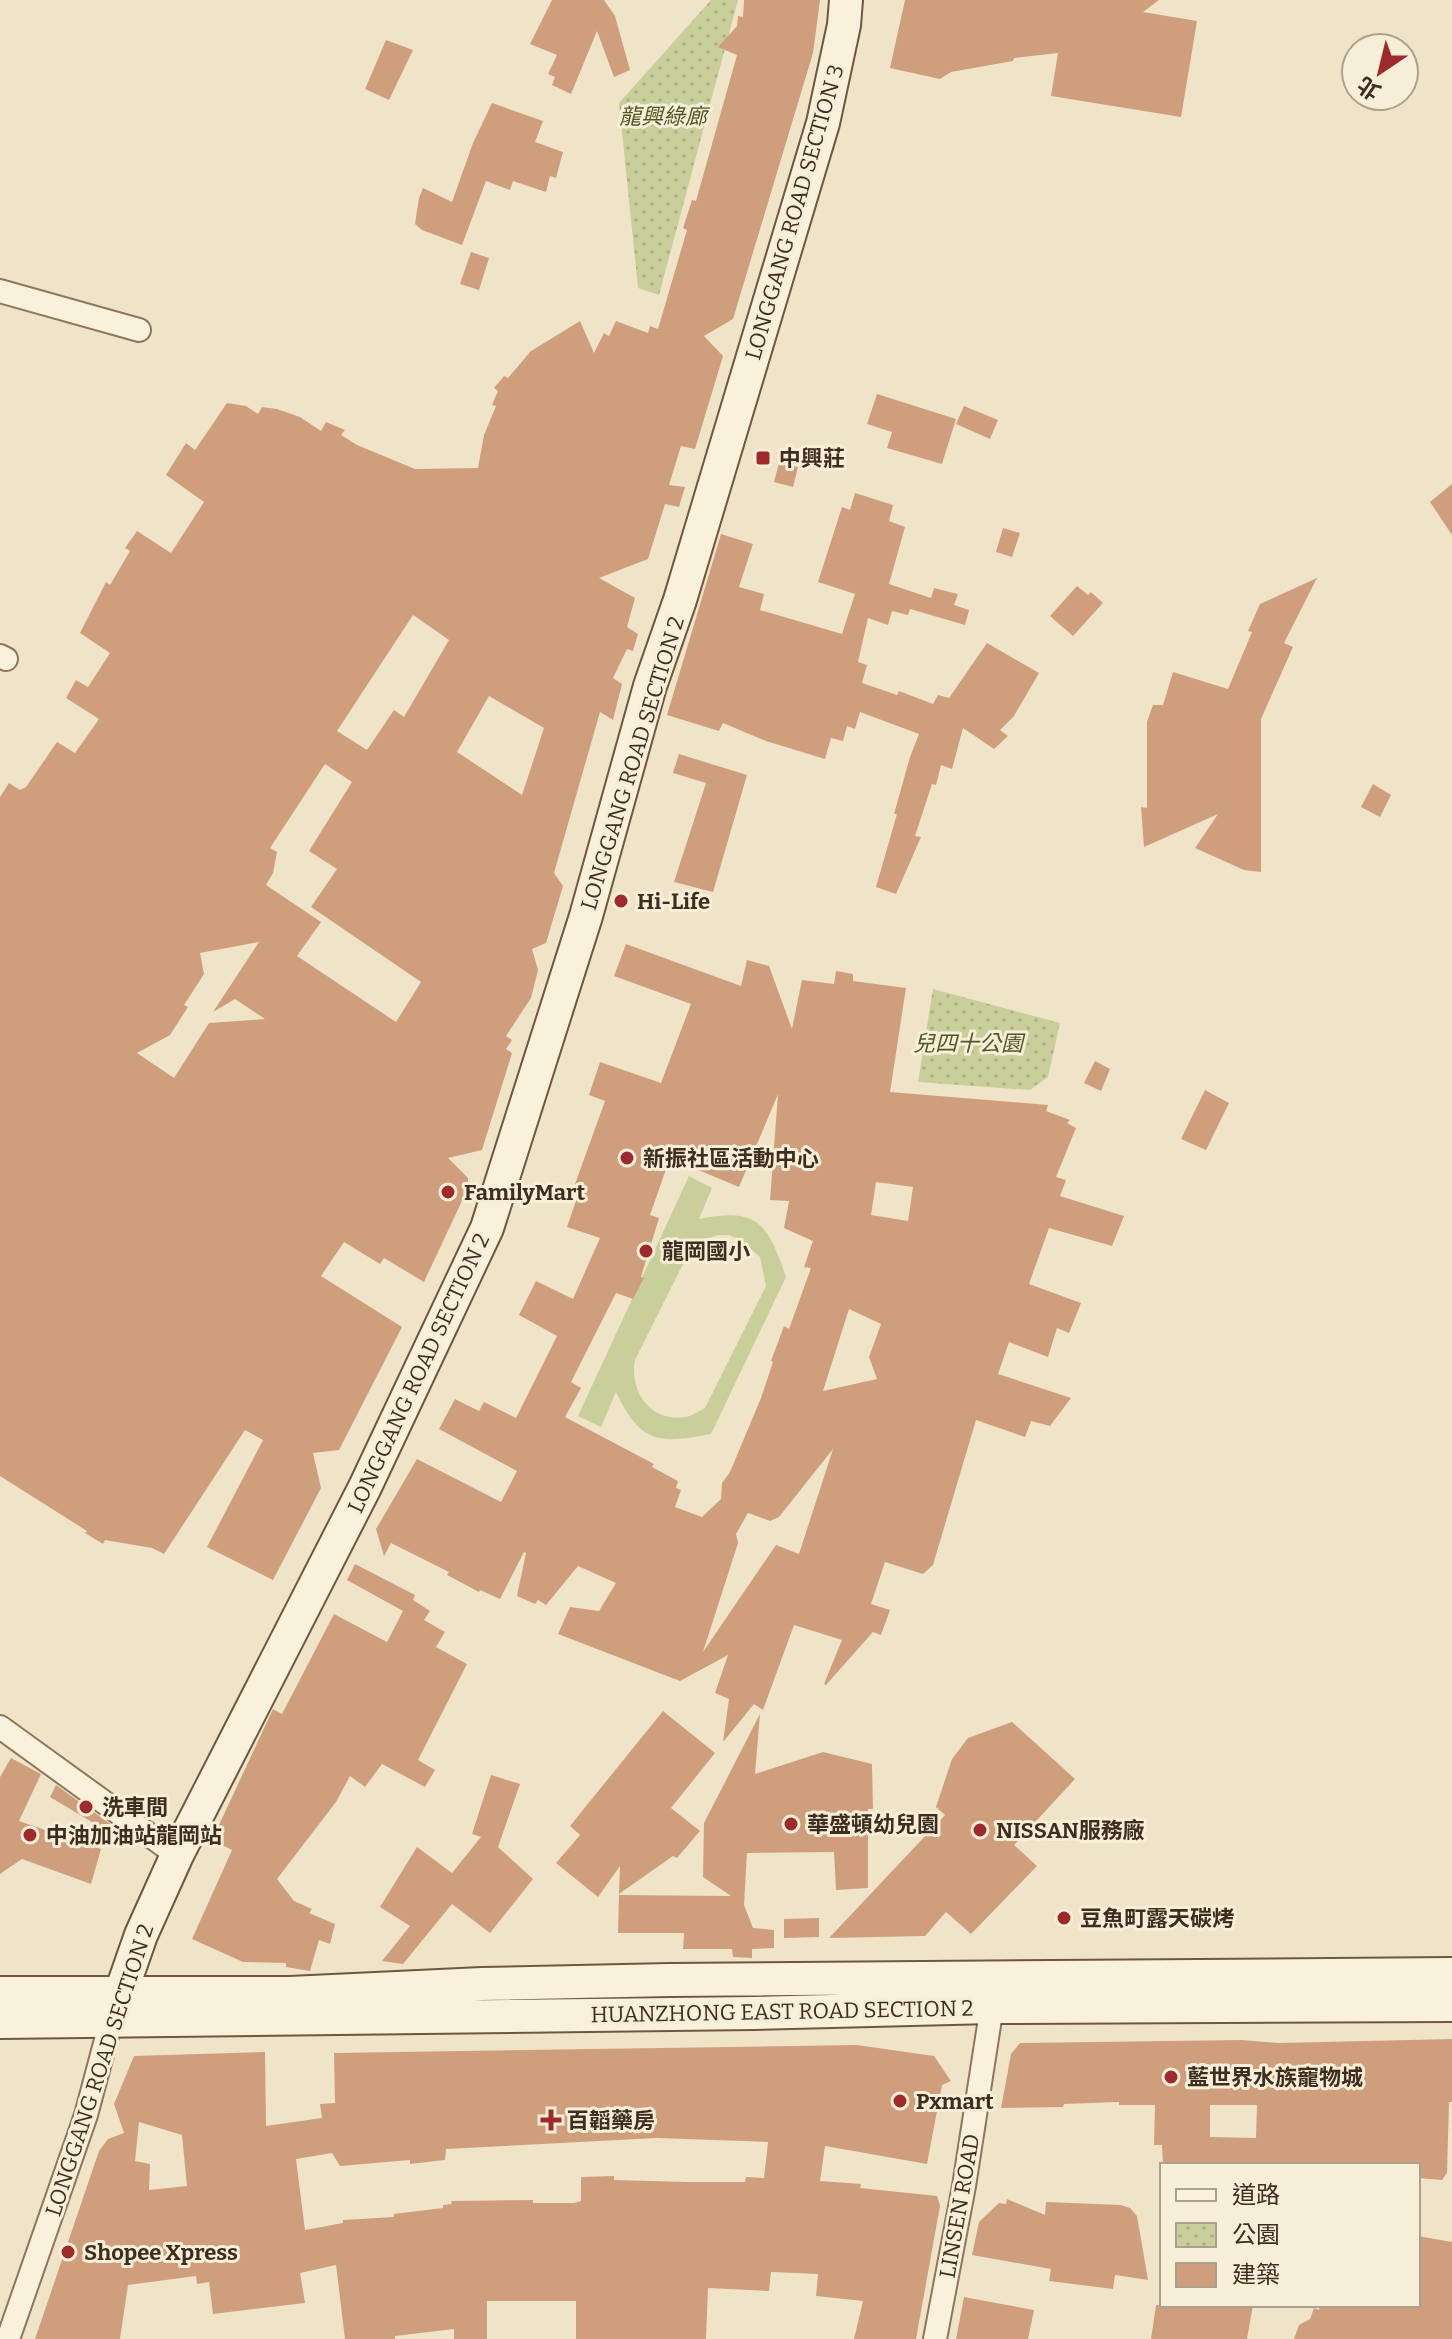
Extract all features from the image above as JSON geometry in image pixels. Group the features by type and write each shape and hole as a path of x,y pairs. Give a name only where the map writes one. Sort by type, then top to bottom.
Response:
{"main road":[{"name":"LONGGANG ROAD SECTION 3","path":"748,376 823,123 844,25 846,0"},
{"name":"LONGGANG ROAD SECTION 2","path":"115,2008 141,1935 177,1855 365,1487 487,1228 586,916 650,686 680,600 748,376"},
{"name":"HUANZHONG EAST ROAD SECTION 2","path":"994,1993 1452,1974"},
{"name":"HUANZHONG EAST ROAD SECTION 2","path":"115,2008 290,1993 482,1984 670,1980 994,1993 1452,2005"},
{"path":"0,1993 115,2008"},
{"path":"0,2022 115,2008"}],"street":[{"path":"0,291 139,330"},
{"path":"0,1727 177,1855"},
{"name":"LINSEN ROAD","path":"935,2339 964,2186 994,1993"},
{"name":"LONGGANG ROAD SECTION 2","path":"8,2339 86,2115 115,2008"}],"green space":[{"name":"龍興綠廊","path":"711,0 738,0 659,295 638,288 619,103"},
{"name":"兒四十公園","path":"933,989 1060,1023 1048,1077 1030,1090 918,1082"},
{"path":"689,1176 712,1188 699,1219 735,1216 758,1224 773,1244 786,1277 711,1434 677,1439 653,1436 634,1422 616,1392 601,1427 578,1416","holes":["718,1235 739,1239 760,1257 766,1286 705,1408 687,1417 663,1415 653,1410 639,1394 635,1360 693,1244"]}],"building":[{"path":"552,0 604,0 615,16 630,70 614,77 597,31 571,94 552,85 555,77 548,74 557,55 530,44"},
{"path":"744,0 820,0 813,53 733,319 704,336 723,356 695,449 681,446 669,485 685,487 679,507 665,504 648,559 599,578 635,598 627,627 638,634 633,651 627,649 613,678 622,684 613,720 600,712 554,873 563,886 546,943 532,949 538,970 531,998 506,1036 512,1040 506,1049 512,1053 482,1150 448,1158 468,1178 468,1188 424,1282 384,1258 380,1264 344,1242 321,1276 402,1327 339,1450 313,1453 321,1488 273,1580 207,1547 263,1440 245,1430 164,1554 152,1548 105,1540 103,1544 0,1476 0,797 9,783 20,790 26,787 57,742 75,753 99,719 66,698 76,680 88,687 110,653 80,633 106,582 110,585 130,551 125,548 137,531 171,553 204,502 166,475 186,443 195,450 227,403 246,406 258,414 262,407 277,409 300,417 321,431 326,422 345,430 341,435 357,445 415,469 478,468 484,435 496,406 492,405 498,391 494,388 504,376 508,378 531,351 580,321 594,353 604,333 609,336 616,321 648,333 650,326 658,329 687,230 683,228 692,200 696,201 737,55 718,47 737,26 738,16 743,17","holes":["413,615 449,640 404,717 394,710 367,750 337,731","489,696 544,728 522,795 457,752","325,764 352,782 309,851 337,869 311,907 421,982 396,1022 297,956 321,922 266,885 273,873 277,852 270,848","259,942 213,1012 235,999 265,1019 209,1023 174,1078 137,1053 170,1035 188,1007 184,1005 204,974 200,953"]},
{"path":"905,0 1159,0 1143,12 1197,21 1181,117 1051,96 1058,53 1014,58 1013,61 951,72 940,79 890,68"},
{"path":"386,40 413,50 389,100 365,89"},
{"path":"492,103 543,121 535,142 563,152 556,178 550,176 546,192 513,181 510,190 486,181 462,245 422,230 415,224 419,198 423,188 452,202 473,143"},
{"path":"471,252 489,258 479,290 460,284"},
{"path":"877,394 956,419 942,464 887,448 892,432 867,424"},
{"path":"964,406 998,420 990,439 956,424"},
{"path":"779,463 798,467 793,487 774,482"},
{"path":"1452,484 1452,535 1430,502"},
{"path":"855,493 893,505 889,521 905,527 889,584 931,598 934,588 958,594 954,605 969,610 965,625 910,609 908,615 892,611 888,625 868,618 858,662 867,665 862,683 897,695 899,691 933,704 938,695 949,698 987,643 1039,673 1014,716 1000,730 1008,736 994,749 963,728 952,769 941,765 936,785 932,784 915,836 921,837 896,894 876,887 910,757 919,734 860,712 855,729 847,726 843,741 831,738 825,759 766,741 723,723 719,731 667,715 721,534 753,544 739,587 764,594 760,610 842,634 855,594 818,582 842,507 850,510"},
{"path":"1003,528 1020,533 1012,557 996,552"},
{"path":"1317,578 1284,643 1293,647 1261,719 1261,872 1244,870 1195,848 1218,814 1144,847 1141,807 1147,808 1147,722 1153,705 1163,705 1173,672 1228,689 1260,604"},
{"path":"1077,586 1088,595 1091,592 1103,603 1073,636 1050,616"},
{"path":"679,754 747,775 713,892 674,882 706,783 673,773"},
{"path":"1373,784 1391,795 1380,817 1361,807"},
{"path":"626,944 741,986 747,960 769,966 792,1029 802,980 834,984 836,971 853,974 853,981 906,988 890,1092 1048,1105 1046,1111 1070,1120 1067,1123 1076,1128 1056,1177 1066,1180 1060,1196 1124,1216 1112,1246 1049,1228 1029,1284 1081,1303 1069,1333 1057,1328 1048,1357 1009,1342 998,1374 1071,1398 1050,1426 1031,1421 1025,1437 976,1420 933,1565 923,1574 885,1562 871,1604 890,1610 881,1635 873,1632 826,1685 842,1640 794,1625 763,1710 754,1704 723,1742 729,1699 715,1693 728,1655 680,1681 558,1634 570,1607 599,1611 616,1583 578,1566 546,1605 538,1600 535,1604 517,1596 524,1552 500,1599 479,1592 447,1575 449,1572 391,1543 384,1556 376,1529 417,1459 501,1502 517,1471 439,1429 455,1399 479,1411 484,1402 516,1418 557,1336 519,1315 536,1281 573,1299 600,1238 567,1227 581,1186 575,1184 605,1101 589,1095 600,1062 661,1083 691,1004 614,976","holes":["778,1094 770,1200 789,1201 784,1228 813,1241 804,1267 811,1268 789,1329 784,1326 761,1398 730,1472 722,1483 721,1499 702,1517 675,1507 681,1490 676,1488 678,1481 652,1467 654,1464 565,1417 581,1388 571,1382 616,1293 633,1299 644,1278 641,1277 659,1218 650,1215 670,1158 739,1187","876,1182 913,1187 908,1221 871,1215","849,1309 881,1324 869,1357 877,1379 823,1391","833,1449 799,1554 776,1545 703,1652 738,1543 736,1534 748,1513 770,1521 779,1517"]},
{"path":"1095,1061 1110,1069 1101,1091 1084,1083"},
{"path":"1205,1090 1229,1103 1206,1150 1181,1139"},
{"path":"355,1564 415,1595 413,1600 430,1611 424,1620 445,1632 436,1647 467,1664 418,1760 435,1770 425,1787 382,1764 365,1787 350,1776 336,1802 277,1879 294,1901 312,1909 309,1913 335,1924 330,1944 319,1940 310,1971 286,1967 286,1963 243,1962 192,1939 232,1850 212,1840 273,1709 282,1714 334,1614 387,1642 403,1611 347,1580"},
{"path":"663,1711 715,1753 671,1808 700,1831 677,1858 673,1856 619,1894 620,1866 598,1897 556,1863 580,1835 570,1826"},
{"name":"華盛頓幼兒園","path":"760,1714 755,1774 823,1752 872,1764 873,1809 868,1809 868,1888 836,1890 834,1852 747,1853 744,1905 753,1928 774,1930 774,1948 752,1949 752,1958 733,1957 732,1949 683,1949 684,1933 618,1933 619,1895 731,1896 703,1877 704,1823"},
{"name":"NISSAN服務廠","path":"1012,1722 1075,1779 1014,1845 1037,1866 971,1934 946,1912 925,1936 829,1938 945,1815 936,1807 952,1759 968,1738"},
{"name":"中油加油站龍岡站","path":"11,1758 41,1774 19,1821 101,1849 91,1884 22,1859 0,1874 0,1777"},
{"path":"491,1775 520,1784 498,1847 533,1879 490,1933 452,1904 403,1964 382,1961 410,1926 380,1907 417,1847 452,1873 481,1837 472,1834"},
{"path":"56,1785 116,1828 112,1834 50,1797"},
{"path":"819,1918 819,1937 784,1938 784,1919"},
{"path":"1452,2039 1447,2173 1442,2180 1420,2178 1420,2163 1163,2163 1162,2145 1154,2145 1155,2105 1119,2105 1119,2102 1001,2108 1011,2054 1020,2043 1241,2040 1279,2043","holes":["1210,2105 1257,2105 1256,2138 1210,2137"]},
{"path":"857,2045 934,2056 951,2081 942,2085 927,2164 825,2146 820,2181 937,2196 940,2206 916,2339 854,2339 863,2301 816,2296 818,2274 771,2272 769,2291 708,2288 706,2339 576,2339 576,2301 487,2301 487,2339 454,2339 454,2329 395,2336 395,2339 345,2339 336,2265 300,2273 305,2303 213,2314 209,2282 197,2284 196,2276 128,2285 120,2339 35,2339 99,2151 108,2139 124,2133 114,2104 134,2056 265,2052 266,2126 322,2118 320,2104 335,2103 334,2053","holes":["139,2122 182,2135 187,2186 149,2190 150,2164 135,2161","657,2138 768,2142 764,2178 746,2177 745,2182 688,2182 614,2180 614,2176 581,2177 581,2201 574,2203 451,2201 452,2204 443,2205 443,2208 394,2214 394,2217 343,2220 343,2223 305,2230 296,2159 332,2153 340,2166 410,2160 410,2164 445,2160 446,2149"]},
{"path":"1007,2199 1045,2215 1046,2202 1130,2208 1137,2216 1148,2280 1115,2275 1113,2289 1049,2281 1051,2269 972,2255 979,2222 999,2203 1006,2204"},
{"path":"1420,2236 1452,2242 1452,2339 1294,2339 1299,2325 1310,2319 1314,2308 1319,2310 1320,2307 1420,2307"},
{"path":"964,2297 1034,2310 1028,2339 956,2339"},
{"path":"1156,2305 1253,2307 1247,2339 1151,2339"}],"place":[{"name":"中興莊","path":"763,458"},
{"name":"Hi-Life","path":"621,901"},
{"name":"新振社區活動中心","path":"627,1158"},
{"name":"FamilyMart","path":"448,1192"},
{"name":"龍岡國小","path":"646,1251"},
{"name":"洗車間","path":"86,1807"},
{"name":"華盛頓幼兒園","path":"791,1824"},
{"name":"NISSAN服務廠","path":"980,1830"},
{"name":"中油加油站龍岡站","path":"30,1835"},
{"name":"豆魚町露天碳烤","path":"1064,1918"},
{"name":"藍世界水族寵物城","path":"1171,2077"},
{"name":"Pxmart","path":"900,2101"},
{"name":"百韜藥房","path":"551,2120"},
{"name":"Shopee Xpress","path":"68,2252"}]}
